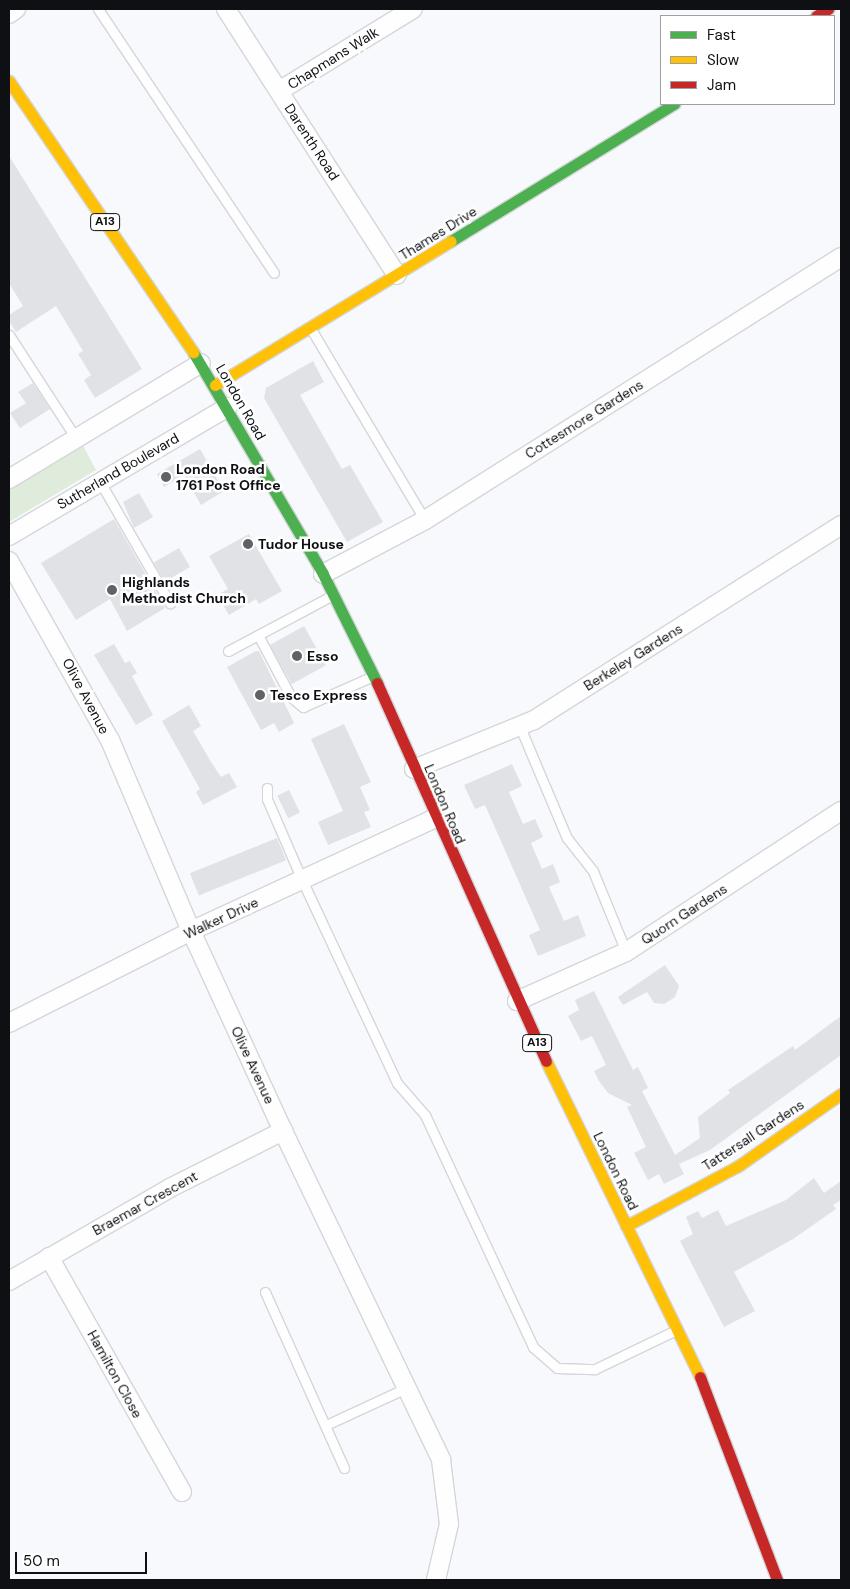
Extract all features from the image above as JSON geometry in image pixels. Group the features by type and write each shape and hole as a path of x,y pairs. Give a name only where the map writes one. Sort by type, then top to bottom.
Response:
{"main road":[{"name":"London Road","path":"9,81 201,363 323,574 374,676 517,1001 677,1330 729,1447 776,1580"},
{"name":"Thames Drive","path":"215,385 397,276 672,105"},
{"name":"Tattersall Gardens","path":"626,1226 738,1166 841,1094"}],"street":[{"path":"9,14 16,9"},
{"name":"Darenth Road","path":"226,9 397,276"},
{"name":"Chapmans Walk","path":"279,91 413,9"},
{"name":"Cottesmore Gardens","path":"323,574 425,520 841,257"},
{"path":"9,479 201,363"},
{"name":"Sutherland Boulevard","path":"9,536 228,407"},
{"name":"Berkeley Gardens","path":"414,769 520,727 841,525"},
{"name":"Olive Avenue","path":"9,561 73,668 110,740 191,931 283,1131 441,1460 446,1486 448,1540 436,1580"},
{"name":"Quorn Gardens","path":"517,1001 626,952 841,811"},
{"name":"Walker Drive","path":"9,1023 191,931 436,818"},
{"name":"Braemar Crescent","path":"9,1281 170,1188 283,1131"},
{"name":"Hamilton Close","path":"49,1257 182,1492"}],"lane":[{"path":"98,9 274,273"},
{"path":"310,328 425,520"},
{"path":"9,335 76,438"},
{"path":"100,482 170,603"},
{"path":"228,651 333,594"},
{"path":"258,635 291,697 303,708 374,676"},
{"path":"520,727 568,838 593,871 626,952"},
{"path":"267,788 267,799 302,880 397,1083 425,1115 538,1352 557,1368 595,1369 677,1330"},
{"path":"265,1292 344,1468"},
{"path":"326,1425 406,1388"}],"green space":[{"path":"81,442 96,470 9,522 9,485"}],"building":[{"path":"9,156 142,369 95,398 84,380 91,375 78,354 83,351 56,306 16,332 9,321 9,315 23,306 9,283"},
{"path":"313,361 324,382 300,395 342,469 350,465 383,522 347,542 264,398 266,388"},
{"path":"33,383 50,409 20,428 10,413 26,403 18,392"},
{"path":"200,449 224,491 201,505 184,475 164,487 157,474"},
{"path":"139,493 153,517 134,528 123,502"},
{"path":"114,519 165,608 127,631 110,599 76,620 41,563"},
{"path":"249,534 282,591 259,604 256,599 229,615 217,595 228,589 209,556"},
{"path":"179,548 190,567 165,582 154,562"},
{"name":"Esso","path":"304,626 326,665 292,684 270,645"},
{"path":"114,644 125,663 130,661 137,673 132,676 153,715 136,725 94,655"},
{"name":"Tesco Express","path":"259,651 294,723 279,732 274,723 261,730 227,667"},
{"path":"189,705 201,726 193,731 211,762 221,777 229,773 237,787 203,805 196,792 200,789 162,721"},
{"path":"344,724 371,782 360,787 370,810 364,812 371,827 328,845 318,822 343,811 311,739"},
{"path":"512,764 522,786 509,792 523,824 535,819 543,837 531,843 542,869 553,864 560,882 549,887 564,921 578,915 586,936 538,956 529,935 540,930 485,805 475,809 464,785"},
{"path":"289,790 300,812 288,818 277,796"},
{"path":"277,838 286,860 199,895 190,873"},
{"path":"665,965 679,986 675,997 664,1004 654,1003 647,992 623,1005 618,997"},
{"path":"594,991 633,1070 638,1067 648,1088 642,1091 675,1155 700,1138 698,1117 730,1093 728,1090 793,1046 795,1050 841,1016 841,1055 710,1150 679,1164 684,1174 664,1184 659,1174 648,1180 634,1153 646,1147 627,1107 632,1105 608,1093 599,1081 594,1071 606,1065 592,1036 581,1041 568,1016 579,1010 575,1000"},
{"path":"814,1178 824,1193 841,1181 841,1200 833,1205 836,1209 793,1239 734,1272 755,1311 724,1327 680,1241 693,1234 686,1217 698,1211 702,1218 718,1210 726,1226 786,1200"}],"traffic: fast":[{"path":"451,241 672,105"},
{"path":"193,352 323,574 377,683"}],"traffic: slow":[{"path":"9,81 193,352"},
{"path":"215,385 451,241"},
{"path":"546,1061 700,1377"},
{"path":"626,1226 738,1166 841,1094"}],"traffic: jam":[{"path":"818,15 828,9"},
{"path":"377,683 546,1061"},
{"path":"700,1377 777,1580"}],"place":[{"name":"London Road 1761 Post Office","path":"166,477"},
{"name":"Tudor House","path":"248,544"},
{"name":"Highlands Methodist Church","path":"112,590"},
{"name":"Esso","path":"297,656"},
{"name":"Tesco Express","path":"260,695"}]}
